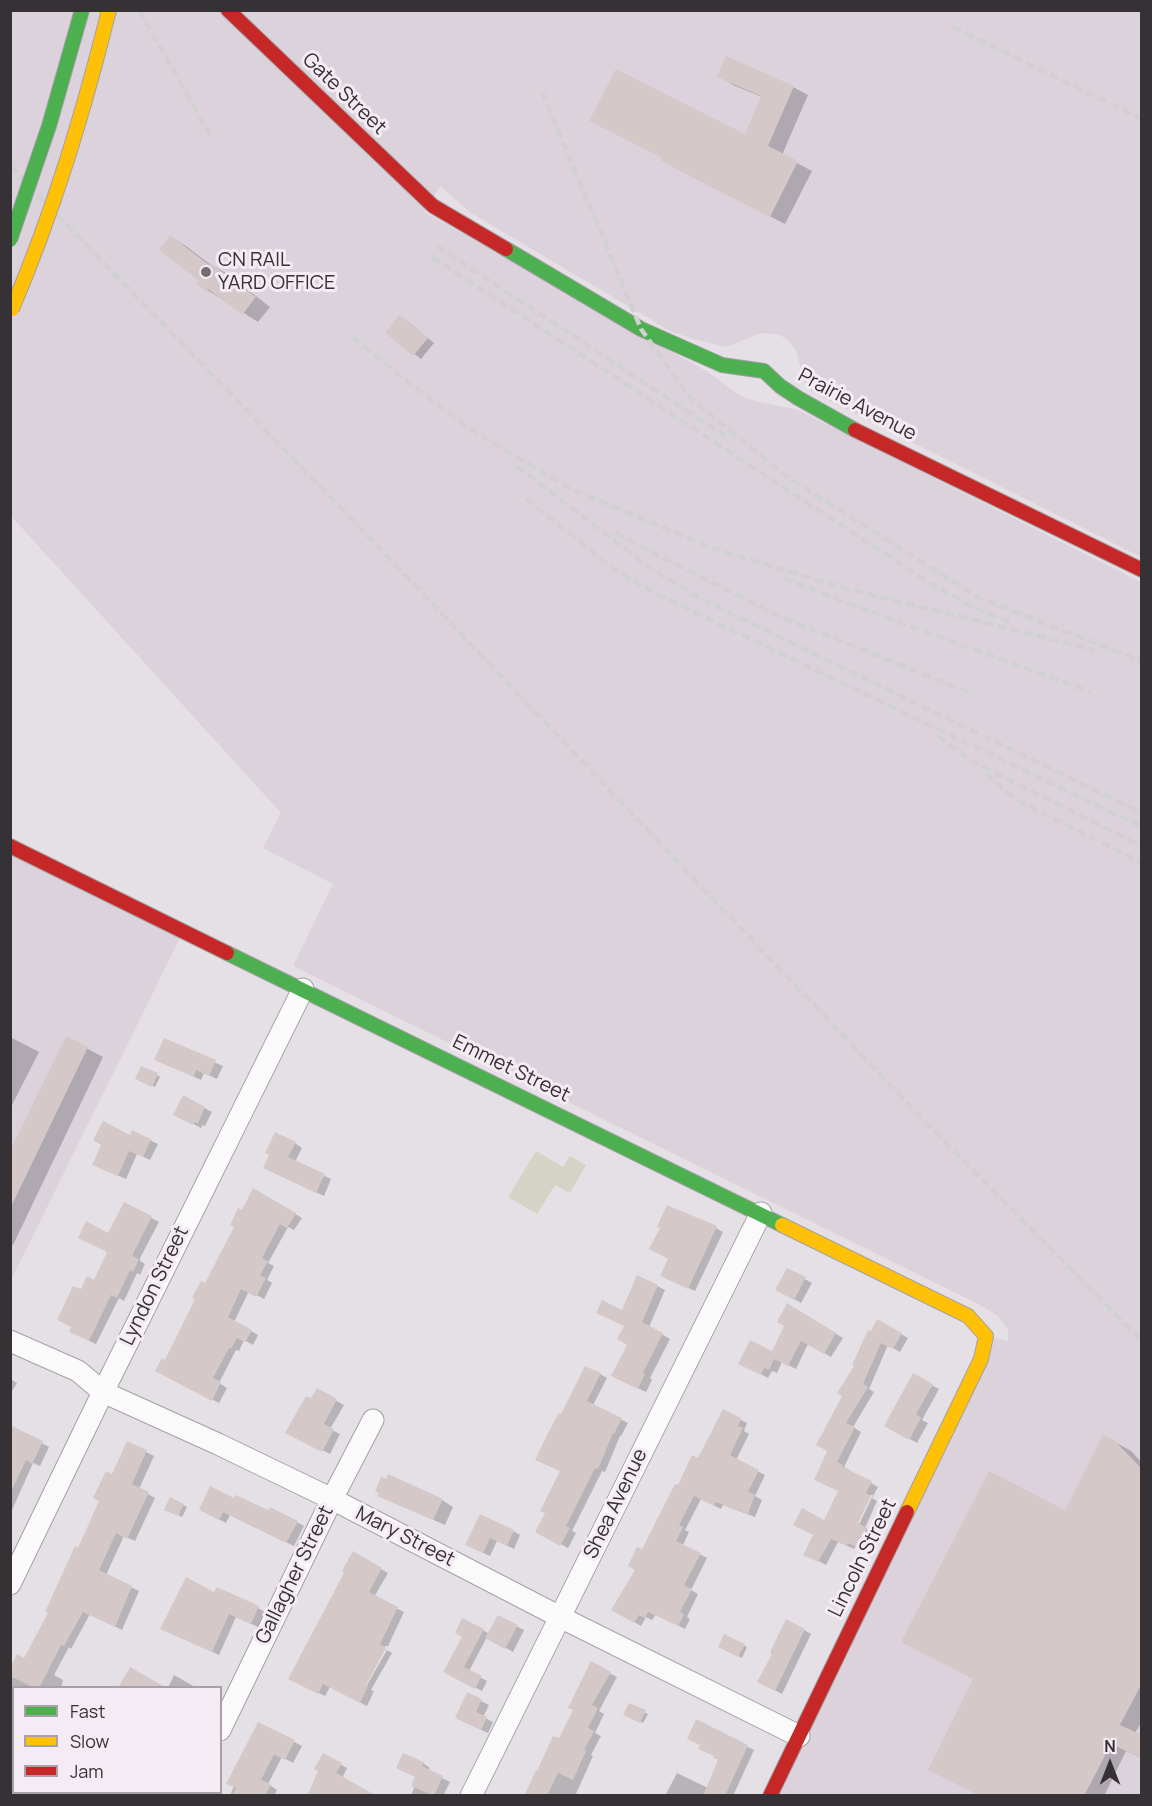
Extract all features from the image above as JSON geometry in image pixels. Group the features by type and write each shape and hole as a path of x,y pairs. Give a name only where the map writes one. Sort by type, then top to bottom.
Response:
{"street":[{"path":"10,240 33,179 82,10"},
{"path":"11,311 44,231 58,189 77,130 109,10"},
{"name":"Gate Street","path":"228,10 433,206"},
{"name":"Prairie Avenue","path":"433,206 640,329 722,365 765,371 774,381 800,400 835,420 1142,570"},
{"name":"Emmet Street","path":"10,846 968,1316 986,1336"},
{"name":"Lyndon Street","path":"10,1584 303,989"},
{"name":"Shea Avenue","path":"471,1796 761,1213"},
{"name":"Lincoln Street","path":"770,1796 981,1359 986,1336"},
{"name":"Mary Street","path":"10,1341 78,1371 103,1392 332,1499 560,1617 799,1736"},
{"name":"Gallagher Street","path":"222,1726 373,1420"}],"shaded area":[{"path":"11,11 1141,11 1141,557 810,391 804,381 796,350 788,340 780,335 761,333 726,347 690,338 670,331 471,213 440,186 424,212 708,372 739,395 755,401 798,410 1141,582 1141,1795 770,1795 986,1336 1008,1341 1008,1330 998,1316 978,1304 293,966 333,884 263,848 281,813 11,516"},
{"path":"11,846 184,930 11,1280"},
{"path":"536,1151 563,1167 570,1156 586,1165 570,1193 555,1185 537,1214 508,1197"}],"building":[{"path":"726,56 794,86 768,146 798,161 770,217 589,121 616,69 745,134 761,96 717,77"},
{"name":"CN RAIL YARD OFFICE","path":"170,235 256,297 242,315 208,289 207,292 196,283 198,280 159,250"},
{"path":"399,315 428,338 413,356 385,333"},
{"path":"66,1036 88,1047 10,1209 10,1151"},
{"path":"164,1038 216,1060 209,1076 196,1070 194,1077 154,1060"},
{"path":"141,1066 158,1073 152,1087 135,1079"},
{"path":"183,1095 205,1107 198,1123 195,1122 193,1125 173,1115"},
{"path":"103,1121 130,1135 132,1130 151,1139 143,1157 129,1151 118,1176 92,1165 101,1145 93,1140"},
{"path":"275,1132 296,1142 288,1157 325,1174 316,1193 263,1168 269,1155 265,1153"},
{"path":"253,1188 296,1213 287,1228 280,1224 262,1258 268,1261 260,1275 266,1278 256,1297 241,1289 228,1317 252,1330 245,1342 237,1338 231,1349 229,1348 213,1378 221,1382 212,1401 155,1371 162,1358 165,1360 195,1299 192,1298 201,1281 205,1283 234,1227 230,1225 238,1208 242,1210"},
{"path":"124,1202 152,1216 133,1254 139,1259 133,1272 130,1270 117,1298 111,1295 89,1341 69,1332 71,1327 57,1320 73,1286 81,1289 87,1276 94,1280 107,1252 78,1238 86,1221 108,1233"},
{"path":"667,1205 717,1226 688,1289 660,1276 668,1259 649,1249 660,1228 657,1227"},
{"path":"787,1268 806,1277 794,1300 775,1290"},
{"path":"637,1275 658,1285 642,1322 663,1333 643,1373 645,1374 638,1389 611,1376 627,1345 617,1339 624,1326 596,1313 602,1300 622,1310"},
{"path":"787,1303 836,1333 824,1354 801,1341 788,1366 774,1359 769,1370 764,1368 761,1375 738,1364 750,1340 772,1351 784,1326 777,1322"},
{"path":"877,1319 902,1333 893,1349 881,1343 863,1384 868,1387 846,1423 855,1427 837,1462 843,1465 842,1467 872,1481 866,1493 871,1496 858,1523 867,1528 858,1548 831,1539 818,1562 803,1555 813,1535 793,1525 802,1508 824,1520 838,1491 814,1480 827,1451 816,1445 842,1396 837,1393 854,1366 852,1365 868,1330 871,1331"},
{"path":"585,1366 601,1373 587,1401 622,1418 598,1469 595,1468 566,1526 570,1528 560,1546 535,1532 545,1513 540,1511 560,1471 535,1460"},
{"path":"913,1373 933,1384 916,1414 921,1418 909,1440 884,1426"},
{"path":"317,1388 337,1399 324,1424 334,1429 322,1452 285,1433 306,1396 311,1398"},
{"path":"723,1409 741,1418 738,1426 743,1428 730,1455 759,1470 748,1492 755,1495 748,1514 716,1502 714,1506 694,1496 679,1525 683,1527 676,1541 701,1553 684,1585 692,1589 680,1612 684,1614 678,1626 648,1612 645,1618 639,1615 634,1623 611,1610 635,1570 628,1566 637,1547 642,1549 692,1455 698,1458"},
{"path":"10,1425 43,1441 32,1464 26,1460 10,1494"},
{"path":"1103,1434 1115,1441 1142,1469 1142,1683 1120,1725 1142,1735 1142,1758 1111,1744 1084,1796 980,1796 928,1770 973,1679 901,1642 989,1471 1065,1510"},
{"path":"127,1441 147,1450 132,1484 149,1492 127,1539 116,1533 99,1570 132,1586 115,1627 83,1612 64,1646 61,1645 40,1686 31,1686 10,1676 10,1668 17,1654 24,1658 48,1613 45,1612 75,1546 78,1548 99,1501 93,1498 106,1471 112,1474"},
{"path":"388,1474 443,1499 433,1520 377,1496 379,1493 375,1491 381,1477 386,1479"},
{"path":"210,1486 234,1498 236,1495 268,1510 270,1507 298,1521 286,1543 223,1512 219,1520 199,1510"},
{"path":"170,1497 184,1504 178,1516 164,1510"},
{"path":"480,1514 514,1530 507,1546 490,1538 483,1553 465,1545"},
{"path":"353,1551 382,1568 369,1592 398,1607 380,1644 386,1648 366,1685 368,1686 360,1703 323,1684 318,1694 288,1679 344,1573 342,1571"},
{"path":"186,1577 214,1592 217,1587 259,1606 251,1624 229,1614 212,1652 160,1629"},
{"path":"498,1615 518,1625 505,1649 485,1638"},
{"path":"462,1618 484,1629 464,1667 482,1676 475,1689 443,1672 462,1637 455,1633"},
{"path":"786,1619 805,1629 775,1691 757,1682 772,1654 770,1652"},
{"path":"724,1634 745,1644 738,1657 718,1647"},
{"path":"591,1661 611,1672 592,1705 598,1708 588,1728 594,1731 573,1780 558,1773 547,1796 524,1796 553,1736 559,1738 573,1710 568,1708"},
{"path":"130,1667 163,1686 119,1686"},
{"path":"467,1692 482,1699 476,1712 487,1717 481,1730 455,1718"},
{"path":"629,1703 646,1710 640,1723 623,1715"},
{"path":"696,1719 748,1745 725,1796 703,1796 718,1760 698,1749 700,1745 687,1739"},
{"path":"258,1722 295,1740 285,1760 274,1754 261,1780 271,1784 265,1796 232,1796 236,1788 226,1784"},
{"path":"323,1753 342,1763 336,1773 377,1796 307,1796 318,1771 314,1769"},
{"path":"403,1753 424,1762 422,1766 443,1776 434,1796 411,1786 415,1777 396,1768"}],"railway":[{"path":"139,10 213,140"},
{"path":"953,27 1142,119"},
{"path":"542,92 641,329 690,398 786,476 979,598 1142,661"},
{"path":"10,166 344,511 913,1109 1142,1341"},
{"path":"437,246 725,436"},
{"path":"432,257 928,582 977,609 1012,623"},
{"path":"353,337 467,427 569,488 712,548 844,588 1095,650"},
{"path":"517,466 646,565 699,598 1142,813"},
{"path":"526,499 618,572 657,594 1142,827"},
{"path":"616,532 779,616 973,694"},
{"path":"784,578 1091,692"},
{"path":"938,736 971,761 1142,846"},
{"path":"986,774 1015,799 1142,863"}],"traffic: fast":[{"path":"10,240 49,126 82,10"},
{"path":"506,249 641,329 722,365 764,371 798,398 855,430"},
{"path":"227,953 782,1225"}],"traffic: slow":[{"path":"12,309 41,235 66,161 89,87 109,10"},
{"path":"782,1225 968,1316 986,1336 981,1359 907,1512"}],"traffic: jam":[{"path":"228,10 433,206 506,249"},
{"path":"855,430 1142,570"},
{"path":"10,846 227,953"},
{"path":"770,1796 907,1512"}],"place":[{"name":"CN RAIL YARD OFFICE","path":"206,272"}]}
